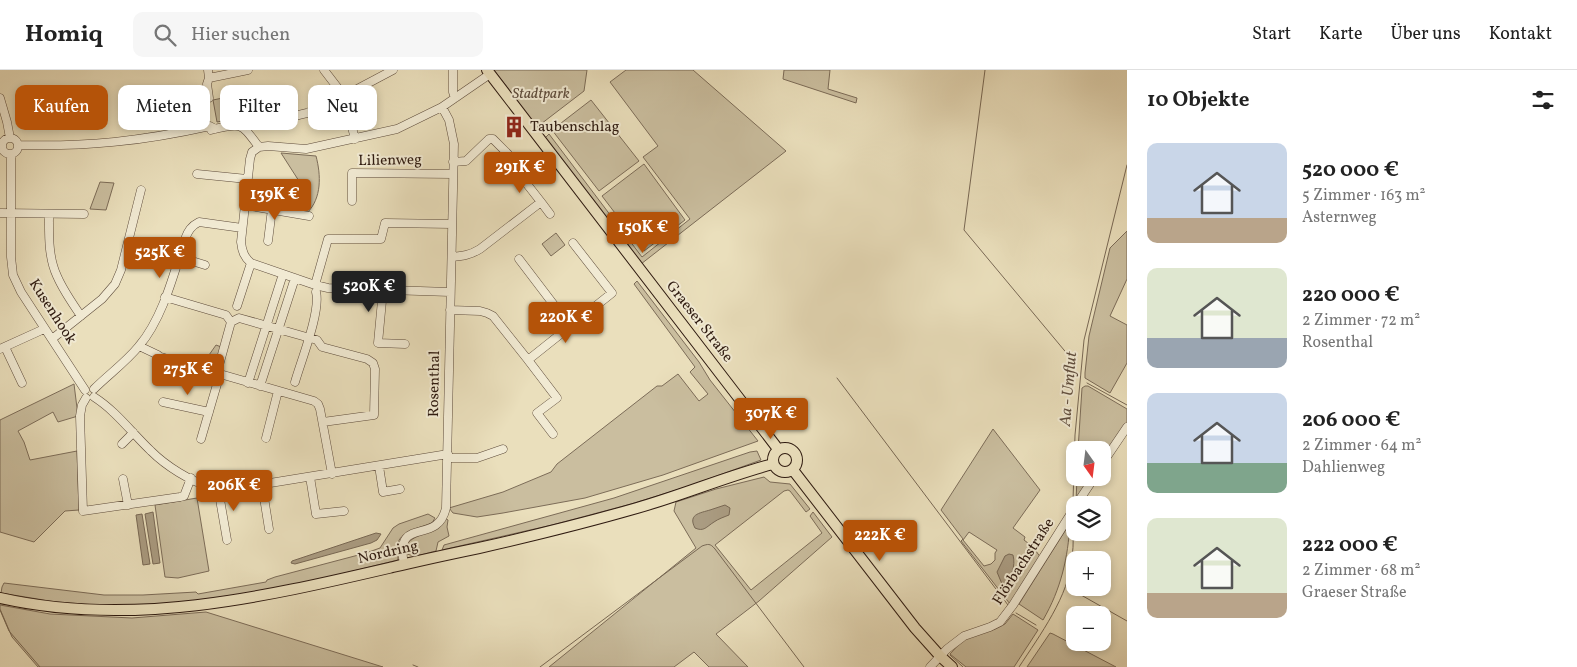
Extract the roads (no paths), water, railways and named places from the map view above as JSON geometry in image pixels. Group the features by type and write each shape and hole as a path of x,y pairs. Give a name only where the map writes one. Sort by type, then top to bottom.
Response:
{"main road":[{"name":"Graeser Straße","path":"488,72 778,450"},
{"path":"786,447 796,453 797,464 793,470 782,472 773,464 774,456 778,450 786,447"},
{"name":"Nordring","path":"2,598 93,610 191,607 238,600 294,590 507,541 629,510 773,464"},
{"path":"793,470 915,628 952,667"}],"street":[{"path":"209,74 248,70"},
{"path":"324,70 336,85"},
{"path":"365,85 394,70"},
{"path":"454,70 453,92 455,98"},
{"path":"450,292 315,289 295,278 251,263 245,258 242,250 242,228 247,179 252,152 260,147 306,149 398,129 442,107 488,72"},
{"path":"0,98 10,138"},
{"name":"Rosenthal","path":"404,564 402,548 405,538 436,526 444,514 448,456 454,144 451,128 442,107"},
{"path":"18,145 54,146 112,143 180,133 210,126 215,129 220,128"},
{"path":"247,130 260,147"},
{"path":"353,130 355,138"},
{"path":"10,138 15,140 18,145 17,150 11,154 1,148 5,141 10,138"},
{"path":"453,162 466,161 489,139 493,139 508,154 523,180 550,214"},
{"name":"Kusenhook","path":"11,154 11,248 13,275 20,292 90,394 106,405 152,452 170,466 210,487 218,488"},
{"name":"Lilienweg","path":"352,201 352,173 453,174"},
{"path":"197,174 247,179"},
{"path":"52,339 102,299 115,284 121,270 141,190"},
{"path":"452,257 476,252 541,202"},
{"path":"244,205 309,216"},
{"path":"268,241 272,210"},
{"path":"0,213 84,214"},
{"path":"49,214 52,260 56,274 81,316"},
{"path":"191,478 184,496 83,511 80,416 82,405 90,394 139,346 162,308 188,230 192,225 199,222 242,228"},
{"path":"295,382 317,311 315,289 328,239 381,239 385,223 452,224"},
{"path":"528,360 612,293 573,243"},
{"path":"179,256 205,265"},
{"path":"518,259 570,326"},
{"path":"238,306 251,263"},
{"path":"248,383 283,274"},
{"path":"260,386 295,278"},
{"path":"384,290 378,343 405,344"},
{"path":"165,297 226,315 231,322 201,439"},
{"path":"450,310 487,312 493,316 556,398 538,413 553,434"},
{"path":"231,322 239,318 317,340 322,347 367,359 373,363 375,369 374,415 323,422"},
{"path":"22,383 2,348 44,329"},
{"path":"139,346 160,356 314,401 318,404 323,422 332,474"},
{"path":"266,438 278,391"},
{"path":"163,402 209,412"},
{"path":"1111,451 1127,427"},
{"path":"122,444 132,432"},
{"path":"227,540 218,488 233,489 262,485 448,456 477,458 503,449"},
{"path":"379,466 383,492 400,489"},
{"path":"310,477 316,514 344,510"},
{"path":"123,479 128,505"},
{"path":"262,485 270,529"},
{"name":"Flörbachstraße","path":"930,667 964,636 1000,622 1013,605 1066,521"}],"waterway":[{"path":"985,70 964,230 1069,356"},
{"name":"Aa - Umflut","path":"1073,496 1075,435 1084,340 1127,165"},
{"path":"837,378 1008,605"},
{"path":"1087,383 1127,405"},
{"name":"Aa - Umflut","path":"1019,667 1036,642 1059,601 1070,572 1073,541"},
{"path":"540,667 707,544 715,549 804,667"},
{"path":"1083,596 1127,621"},
{"path":"0,610 9,631 40,667"},
{"path":"1016,613 1036,625"},
{"path":"950,655 963,667"},
{"path":"413,665 418,667"}],"place":[{"name":"Taubenschlag","path":"514,127"}],"park label":[{"name":"Stadtpark","path":"541,94"}]}
